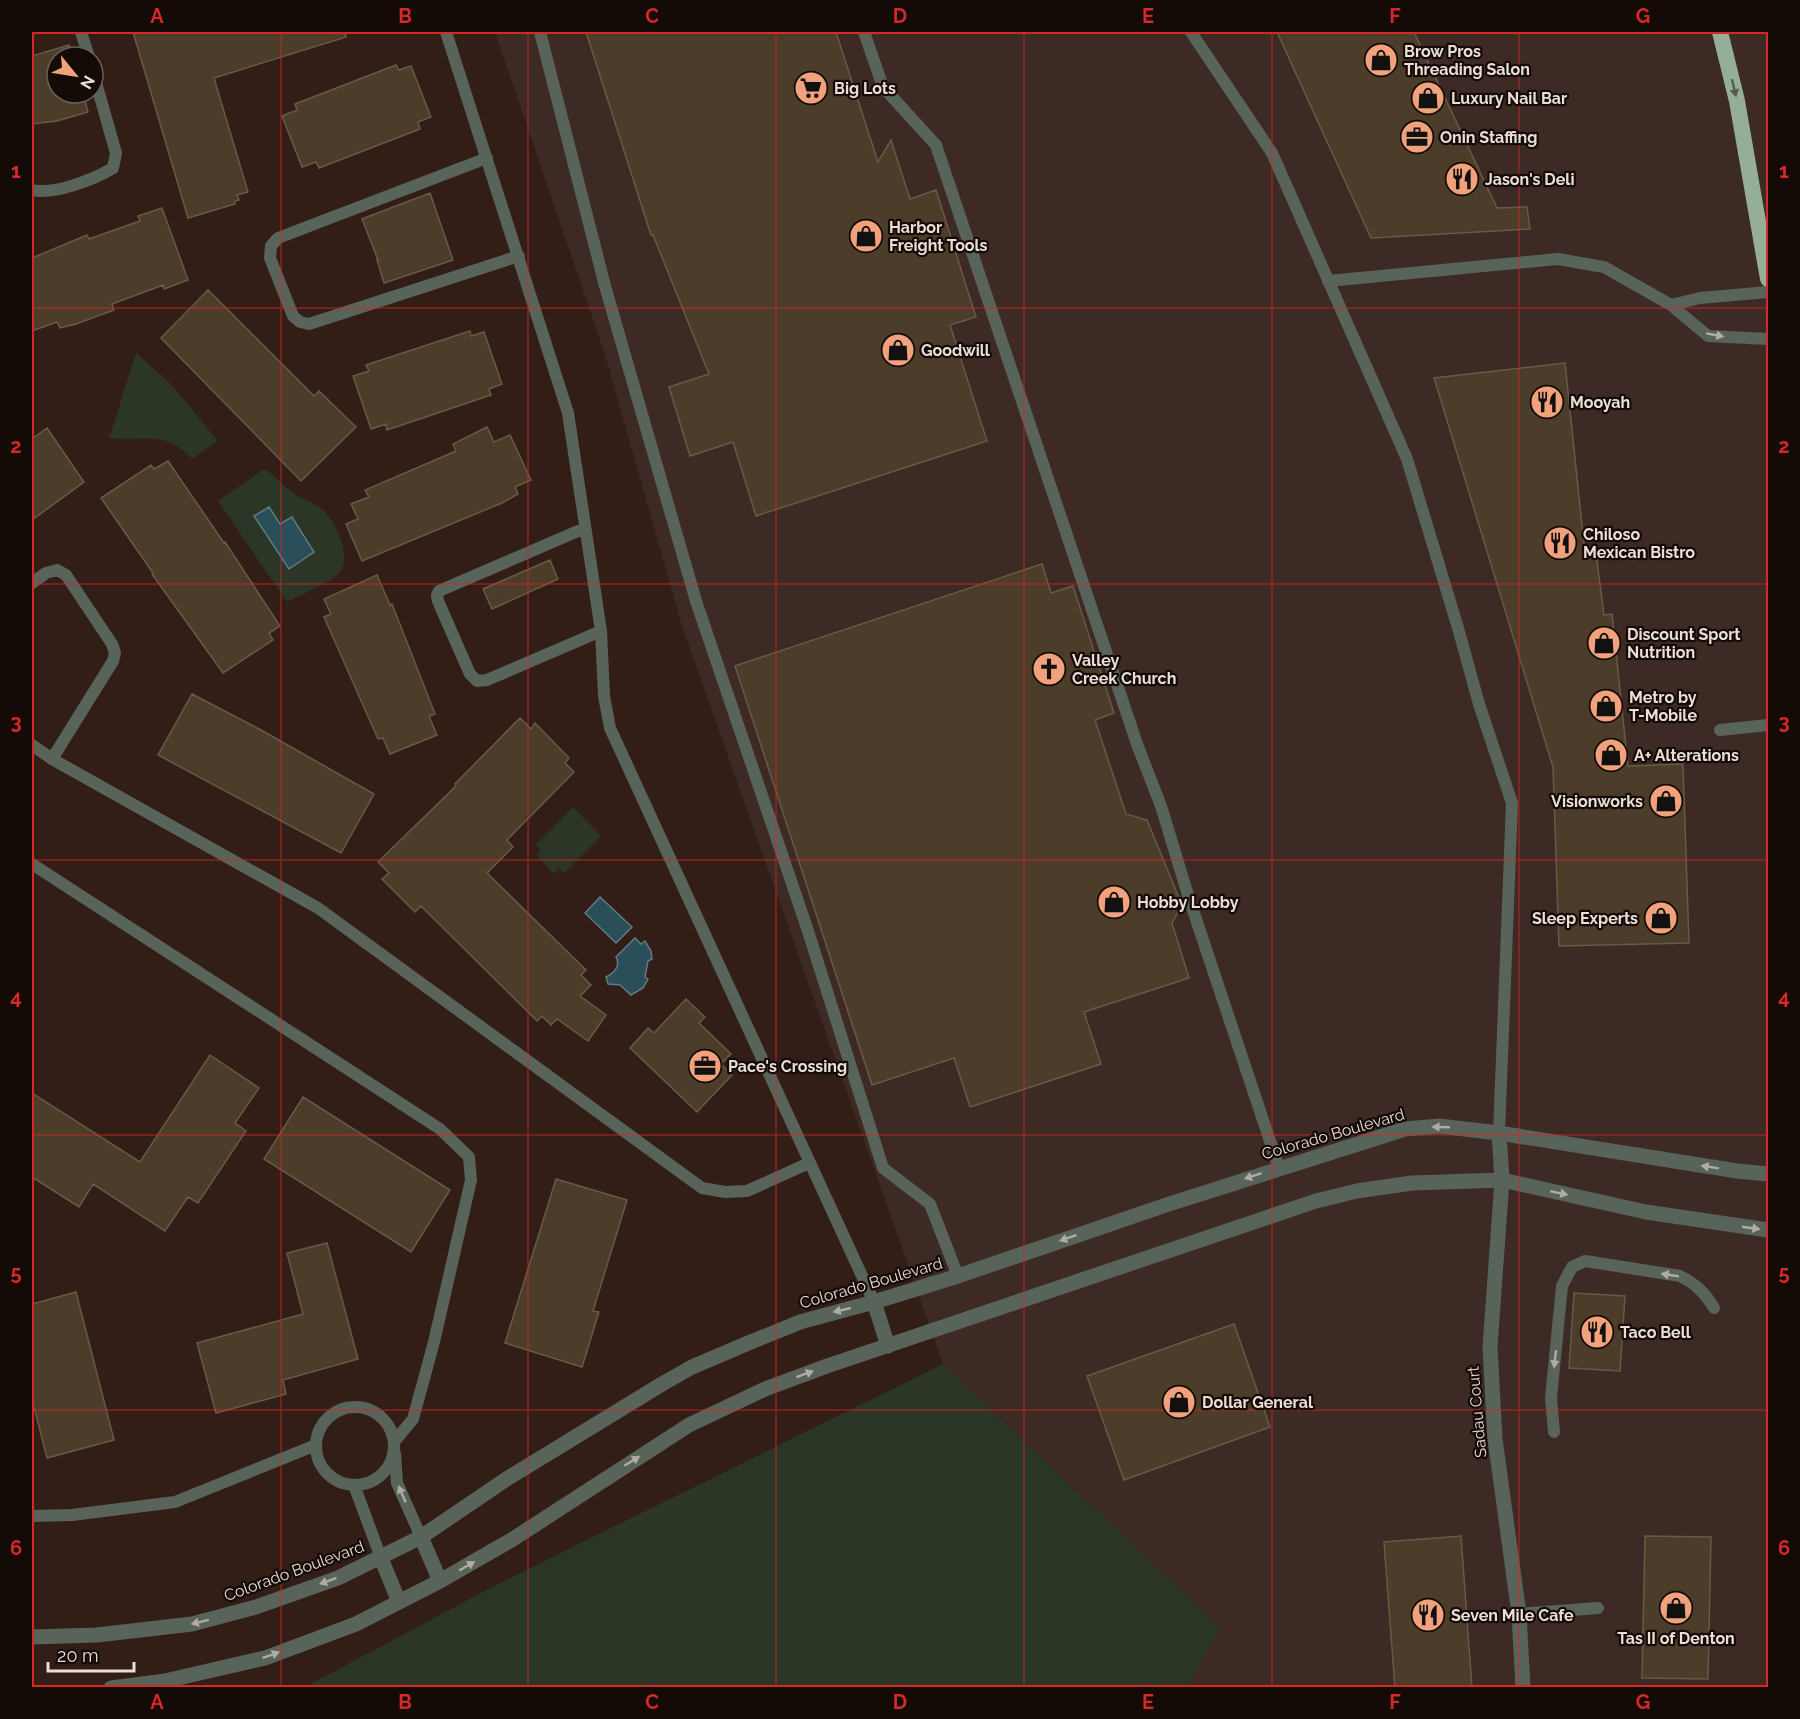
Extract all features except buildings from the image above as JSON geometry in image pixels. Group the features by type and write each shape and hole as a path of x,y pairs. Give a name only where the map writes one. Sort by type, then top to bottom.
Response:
{"highway":[{"path":"1720,32 1737,101 1768,279"}],"street":[{"name":"Colorado Boulevard","path":"32,1637 97,1635 192,1624 256,1607 338,1578 421,1537 508,1478 692,1367 800,1322 958,1276 1279,1168 1405,1129 1439,1126 1499,1133 1768,1174"},
{"name":"Sadau Court","path":"1499,1133 1502,1180 1490,1347 1495,1439 1519,1614 1523,1688"},
{"path":"111,1688 165,1681 265,1658 356,1624 440,1581 513,1539 689,1425 765,1389 826,1366 1316,1201 1358,1191 1412,1183 1502,1180 1646,1212 1768,1230"},
{"path":"873,1302 888,1346"},
{"path":"421,1537 440,1581"},
{"path":"381,1558 399,1602"}],"lane":[{"path":"446,32 568,413 601,630 604,696 610,728 873,1302"},
{"path":"540,32 605,286 696,601 807,928 883,1168 930,1204 958,1276"},
{"path":"864,32 883,87 936,145 1133,733 1161,806 1188,895 1279,1168"},
{"path":"1191,32 1272,153 1407,459 1479,704 1512,803 1499,1133"},
{"path":"32,190 43,192 75,184 97,178 113,168 116,153 102,105"},
{"path":"487,158 278,238 271,246 270,258 293,315 300,322 309,324 519,256"},
{"path":"1329,281 1558,259 1604,267 1671,305 1708,336 1768,339"},
{"path":"1671,305 1700,298 1768,292"},
{"path":"585,528 439,591 437,595 470,674 477,681 487,680 601,630"},
{"path":"32,583 46,573 57,570 66,575 112,644 115,653 113,662 52,759"},
{"path":"1720,730 1768,726"},
{"path":"32,745 52,759 318,908 702,1188 725,1192 747,1191 809,1163"},
{"path":"32,864 440,1129 469,1157 471,1180 413,1419 394,1445 391,1460 385,1470 377,1479 366,1483 354,1485 342,1483 331,1477 321,1463 316,1445 319,1432 331,1417 348,1408 361,1407 373,1411 383,1419 391,1430 394,1445 397,1483 421,1537"},
{"path":"1554,1432 1551,1398 1562,1286 1572,1267 1585,1261 1680,1276 1693,1283 1704,1293 1714,1308"},
{"path":"32,1516 72,1515 174,1502 316,1445"},
{"path":"354,1485 381,1558"},
{"path":"1519,1614 1598,1608"}],"shaded area":[{"path":"495,32 1768,32 1768,1687 1188,1687 1219,1627 943,1364 682,626 605,355"}],"green space":[{"path":"136,353 170,383 218,441 192,459 173,444 163,440 109,438"},
{"path":"264,469 296,495 317,505 329,516 344,550 343,567 335,577 287,602 218,501"},
{"path":"573,807 601,836 564,873 559,868 554,874 536,855 541,850 536,845"},
{"path":"943,1364 1220,1628 1188,1687 305,1687 494,1586"}],"water":[{"path":"269,507 280,524 292,517 314,552 289,569 254,516"},
{"path":"600,897 632,927 616,943 585,913"},
{"path":"635,938 641,944 645,941 651,951 652,959 648,961 645,977 648,979 643,988 631,995 620,985 608,984 606,977 616,969 618,963 616,957"}],"place":[{"name":"Brow Pros Threading Salon","path":"1381,60"},
{"name":"Big Lots","path":"811,88"},
{"name":"Luxury Nail Bar","path":"1428,98"},
{"name":"Onin Staffing","path":"1417,137"},
{"name":"Jason's Deli","path":"1462,179"},
{"name":"Harbor Freight Tools","path":"866,236"},
{"name":"Goodwill","path":"898,350"},
{"name":"Mooyah","path":"1547,402"},
{"name":"Chiloso Mexican Bistro","path":"1560,543"},
{"name":"Discount Sport Nutrition","path":"1604,643"},
{"name":"Valley Creek Church","path":"1049,669"},
{"name":"Metro by T-Mobile","path":"1606,706"},
{"name":"A+ Alterations","path":"1611,755"},
{"name":"Visionworks","path":"1666,801"},
{"name":"Hobby Lobby","path":"1114,902"},
{"name":"Sleep Experts","path":"1661,918"},
{"name":"Pace's Crossing","path":"705,1066"},
{"name":"Taco Bell","path":"1597,1332"},
{"name":"Dollar General","path":"1179,1402"},
{"name":"Tas II of Denton","path":"1676,1608"},
{"name":"Seven Mile Cafe","path":"1428,1615"}]}
